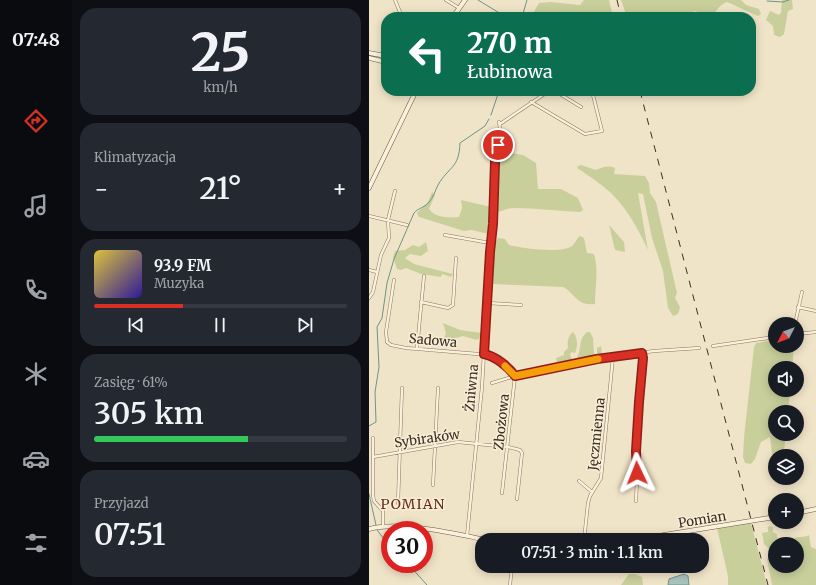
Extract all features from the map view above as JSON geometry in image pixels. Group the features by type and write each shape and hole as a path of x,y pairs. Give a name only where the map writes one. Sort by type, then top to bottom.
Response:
{"street":[{"path":"395,0 400,12"},
{"path":"446,0 459,8"},
{"path":"456,12 465,0"},
{"path":"369,53 381,55"},
{"path":"369,58 381,61"},
{"path":"410,102 411,96"},
{"path":"369,188 413,96"},
{"path":"541,96 531,102 585,134 602,131 593,96"},
{"path":"563,96 581,107"},
{"name":"Żniwna","path":"467,537 477,444 484,354 490,243 493,224 495,162 499,123 531,102"},
{"path":"369,298 373,290 381,255 389,238 388,220 395,191"},
{"path":"369,216 407,224"},
{"path":"445,235 490,243"},
{"path":"421,302 448,308 453,305 456,258"},
{"path":"369,270 377,272"},
{"path":"417,348 424,276"},
{"name":"Sadowa","path":"394,280 385,337 391,345 484,354"},
{"path":"796,317 802,292"},
{"path":"487,303 521,305"},
{"path":"798,307 816,311"},
{"path":"804,333 816,332"},
{"path":"713,346 768,338"},
{"path":"484,354 491,356 511,371 515,376 613,357 699,348"},
{"path":"636,501 638,459 636,451 643,358 642,353"},
{"name":"Jęczmienna","path":"579,481 592,492 601,478 613,357"},
{"name":"Zbożowa","path":"492,383 515,376 502,493"},
{"path":"398,503 402,388"},
{"path":"433,484 438,388"},
{"path":"373,438 373,495 374,501 383,511 383,521"},
{"name":"Sybiraków","path":"373,457 458,442 508,447"},
{"path":"508,447 520,450 522,453 517,499"},
{"path":"585,533 587,507 592,492"},
{"path":"804,512 816,509"},
{"name":"Pomian","path":"676,533 768,518"},
{"path":"369,529 381,526"},
{"path":"433,531 475,538"},
{"path":"510,585 511,573"}],"green space":[{"path":"584,0 609,0 612,12 534,12 539,3 551,2 580,5"},
{"path":"621,0 741,0 746,5 759,9 761,14 758,16 756,15 756,12 749,12 727,2 715,12 625,12"},
{"path":"782,0 792,0 793,9 788,11 784,34 780,37 774,35 773,26 766,20 770,11 779,15 781,13"},
{"path":"501,151 523,155 536,163 538,189 561,189 578,198 583,210 580,212 513,208 494,212 498,153"},
{"path":"581,165 596,170 605,167 612,167 615,168 614,174 645,176 649,183 650,193 656,202 677,293 675,298 680,307 678,314 673,316 668,308 663,271 652,238 643,194 638,193 648,250 624,207 605,188 577,168"},
{"path":"432,192 435,195 429,209 439,216 459,217 462,208 461,200 491,207 491,225 488,234 472,230 464,231 419,217 417,213 428,202"},
{"path":"609,225 624,242 625,252 615,250"},
{"path":"580,236 584,238 587,253 594,254 597,273 595,304 580,301 563,287 491,284 491,259 495,243 498,238 505,239 509,245 523,248 560,250 572,246"},
{"path":"426,242 428,251 421,256 410,254 405,258 414,264 453,274 451,277 442,274 441,277 421,274 406,268 401,270 397,269 393,257 395,251 405,250 413,245 419,247"},
{"path":"443,323 460,330 482,333 482,336 477,340 463,336 446,341 443,339 446,334"},
{"path":"573,332 577,339 577,345 575,353 571,352 570,355 573,361 558,365 556,358 564,355 564,352 568,348 569,337"},
{"path":"587,332 590,332 593,338 594,354 597,354 597,348 601,346 602,356 581,360 577,357 582,338"},
{"path":"768,341 768,353 793,353 793,361 768,361 768,397 789,397 789,405 768,405 768,438 761,442 755,459 751,464 745,463 743,457 754,347 756,343"},
{"path":"770,441 785,441 784,449 771,449"},
{"path":"751,523 767,585 728,585 728,576 717,528"},
{"path":"768,529 773,529 773,532 777,534 777,537 768,537 768,548 764,544 762,533 768,532"},
{"path":"809,535 811,547 816,549 816,585 772,585 770,573 804,573 804,537 801,537"},
{"path":"629,574 635,574 642,577 643,585 621,585"}],"water":[{"path":"684,574 688,576 689,585 668,585 669,579"}],"waterway":[{"path":"478,0 498,12"},
{"path":"523,12 527,0"},
{"path":"767,1 783,2 789,0"},
{"path":"491,115 497,96"},
{"path":"369,426 376,422 375,392 379,367 377,327 382,318 387,283 394,259 414,213 426,205 433,196 442,179 453,167 458,158 460,143 485,126 489,119"},
{"path":"369,494 376,525"},
{"path":"377,530 381,535"},
{"path":"416,573 427,585"}],"railway":[{"path":"617,0 620,12"},
{"path":"641,96 768,585"}],"slow traffic":[{"path":"505,366 515,376 598,359"}],"district":[{"name":"POMIAN","path":"413,504"}],"route":[{"path":"498,145 495,162 493,224 490,243 484,354 491,356 511,371 515,376 597,359 642,353 642,375 636,451 638,459 637,473"}]}
